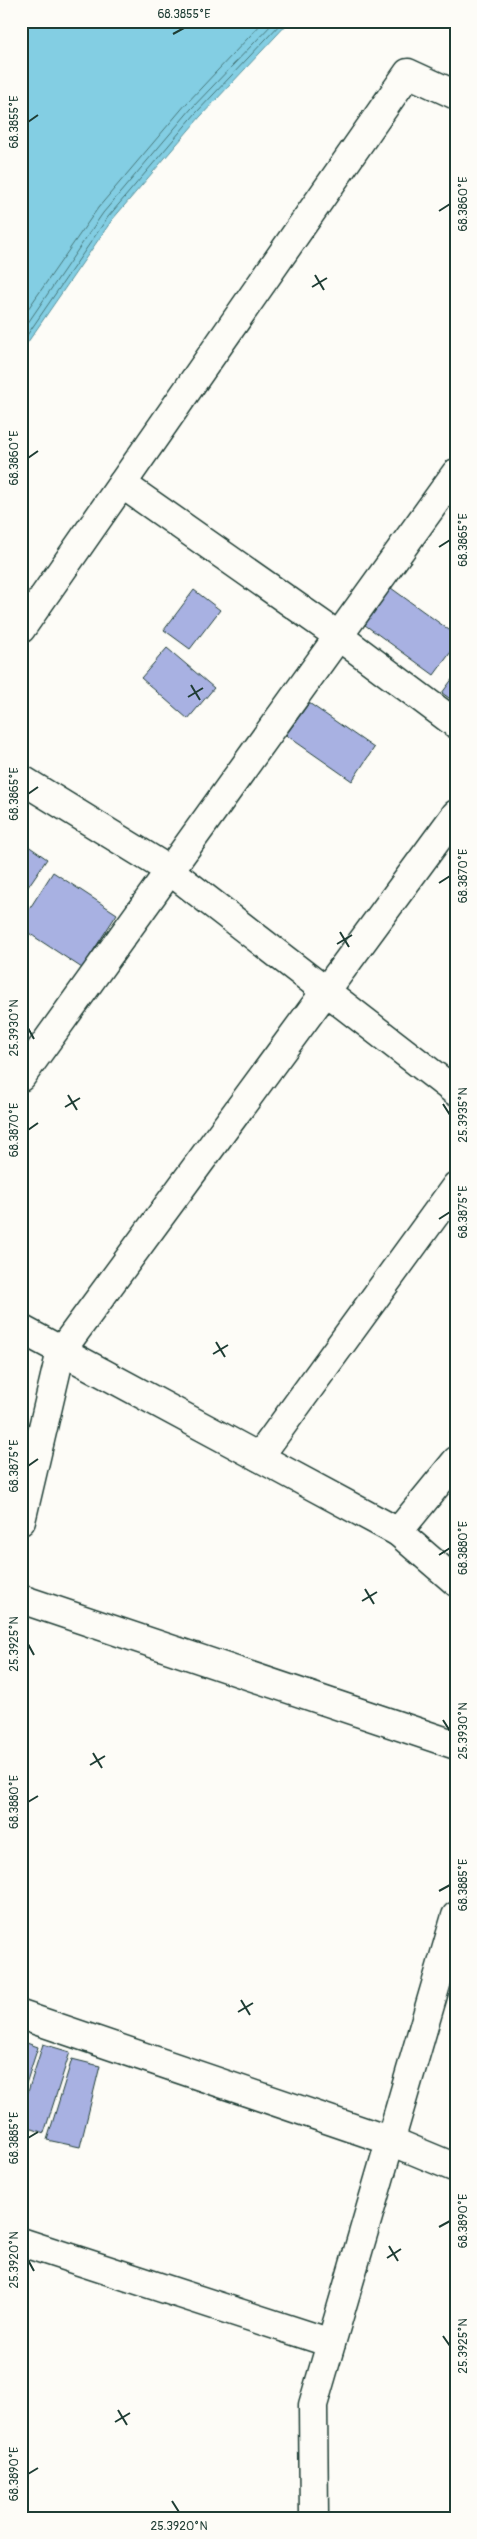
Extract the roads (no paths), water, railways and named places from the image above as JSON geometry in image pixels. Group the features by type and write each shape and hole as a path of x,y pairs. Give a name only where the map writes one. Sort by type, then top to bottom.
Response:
{"street":[{"path":"21,629 408,73 456,95"},
{"path":"21,1077 456,472"},
{"path":"122,484 337,635 456,724"},
{"path":"21,779 169,870 456,1092"},
{"path":"22,1512 62,1351 456,814"},
{"path":"259,1457 456,1186"},
{"path":"21,1329 398,1532 456,1582"},
{"path":"398,1532 456,1461"},
{"path":"21,1600 456,1745"},
{"path":"314,2518 313,2405 456,1916"},
{"path":"21,2015 391,2141 456,2168"},
{"path":"21,2242 332,2343"}],"water":[{"path":"21,21 290,21 200,117 112,220 21,352"}]}
